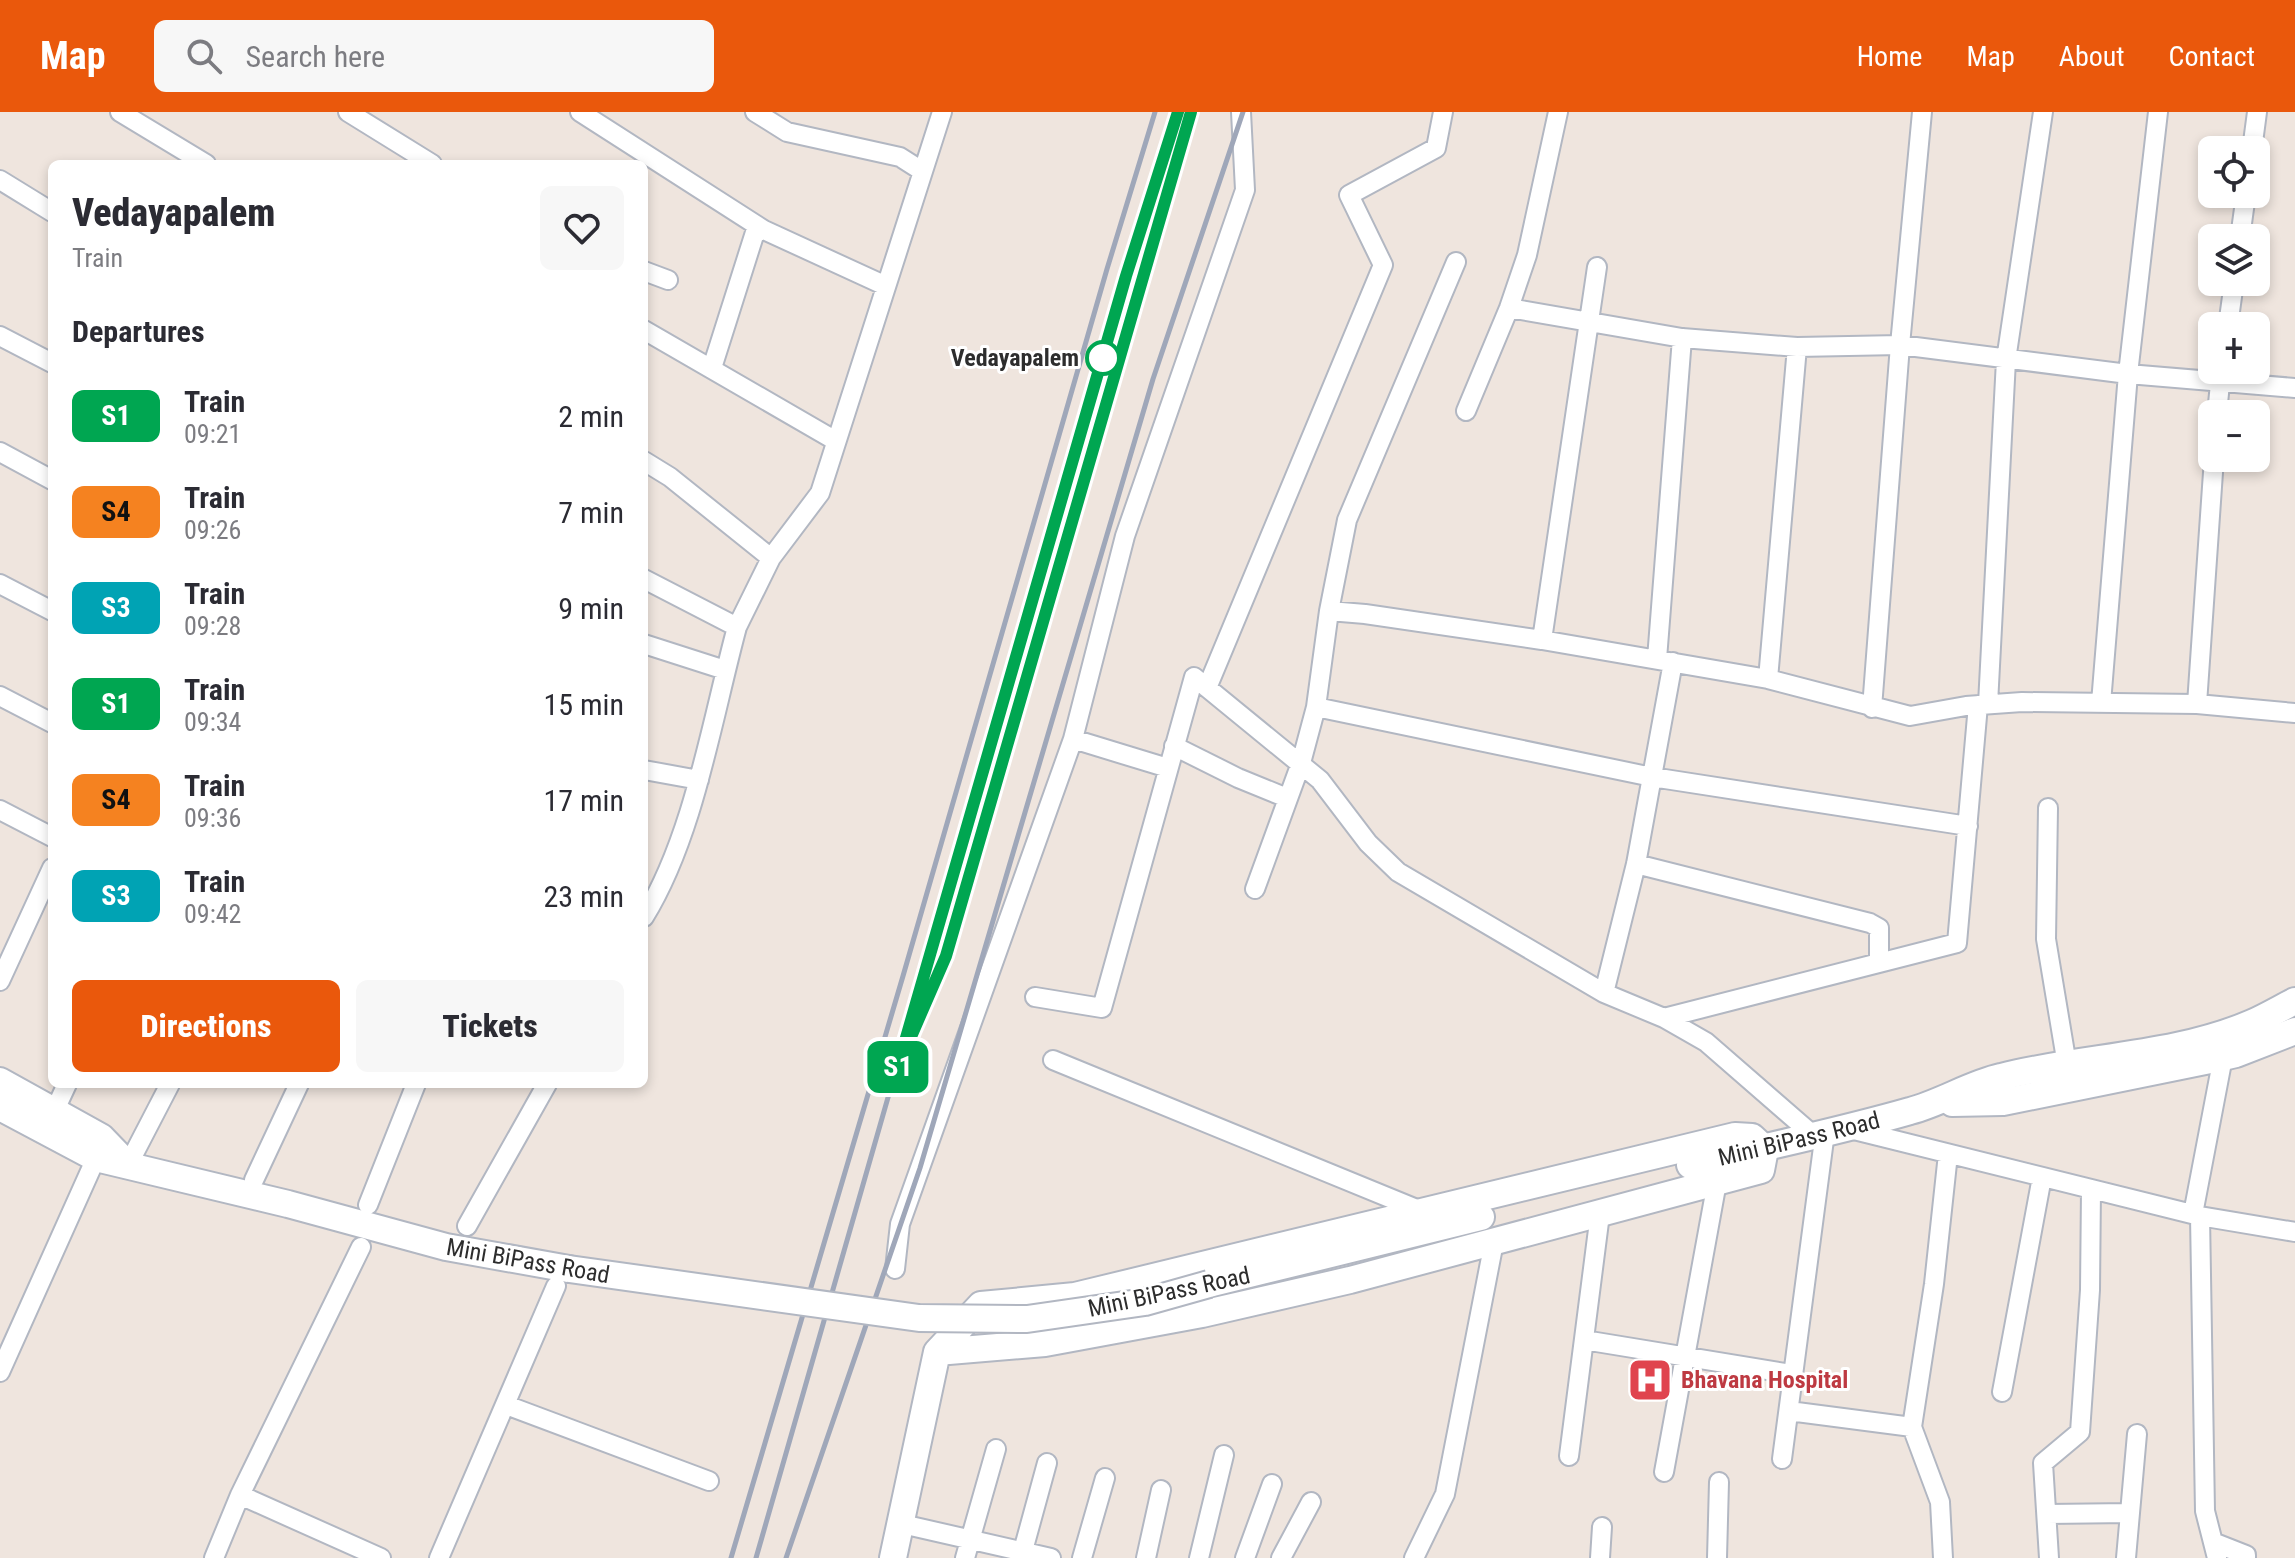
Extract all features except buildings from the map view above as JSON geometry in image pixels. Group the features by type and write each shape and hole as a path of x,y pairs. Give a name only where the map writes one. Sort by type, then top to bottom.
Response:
{"street":[{"path":"120,112 199,160"},
{"path":"348,112 426,160"},
{"path":"580,112 757,226 886,286"},
{"path":"755,112 787,132 900,157 922,171"},
{"path":"648,911 662,889 699,780 737,627 771,558 820,493 942,112"},
{"path":"895,1269 900,1224 1073,739 1125,536 1245,190 1241,112"},
{"path":"1207,688 1383,265 1349,195 1436,148 1443,112"},
{"path":"1466,411 1509,308 1527,255 1558,112"},
{"path":"1872,708 1900,345 1922,112"},
{"path":"1664,1018 1957,943 1983,704 2006,360 2043,112"},
{"path":"2101,703 2128,374 2158,112"},
{"path":"2254,136 2257,112"},
{"path":"0,180 48,210"},
{"path":"712,368 757,226"},
{"path":"1255,889 1301,763 1316,707 1329,611 1347,520 1456,262"},
{"path":"1542,640 1597,267"},
{"path":"648,272 668,280"},
{"path":"1509,308 1682,338 1797,347 1900,345 2128,374 2198,376"},
{"path":"648,332 836,441"},
{"path":"0,336 48,361"},
{"path":"1604,993 1636,864 1652,777 1665,661 1682,338"},
{"path":"1768,679 1797,347"},
{"path":"2270,384 2295,388"},
{"path":"0,452 48,472"},
{"path":"648,463 670,477 771,558"},
{"path":"2197,704 2213,472"},
{"path":"648,581 737,627"},
{"path":"0,584 48,609"},
{"path":"1329,611 1542,640 1768,679 1910,716 1983,704 2101,703 2197,704 2295,713"},
{"path":"648,645 725,670"},
{"path":"1035,997 1102,1008 1194,677 1320,780 1368,843 1398,872 1604,993 1664,1018 1706,1042 1827,1132 1948,1154 2197,1215 2295,1232"},
{"path":"0,696 48,721"},
{"path":"1316,707 1652,777 1968,826"},
{"path":"1073,739 1168,768"},
{"path":"1174,746 1287,798"},
{"path":"648,771 699,780"},
{"path":"2048,808 2046,939 2067,1065"},
{"path":"0,810 48,835"},
{"path":"1636,864 1870,923 1879,928 1879,963"},
{"path":"0,981 6,953 48,875"},
{"path":"648,883 662,889"},
{"name":"Mini BiPass Road","path":"0,1107 96,1158 461,1250 569,1269 919,1318 1027,1319 1145,1302 1765,1149 1937,1103 1998,1077 2183,1044 2224,1033 2251,1024 2295,1001"},
{"path":"1937,1103 2003,1102 2223,1057 2295,1031"},
{"path":"2223,1057 2197,1215 2205,1511 2215,1550 2246,1555 2246,1558"},
{"path":"1053,1060 1424,1212"},
{"path":"0,1081 101,1137 128,1165 168,1088"},
{"path":"54,1112 65,1088"},
{"path":"254,1180 297,1088"},
{"path":"368,1205 414,1088"},
{"path":"467,1226 545,1088"},
{"path":"1782,1459 1791,1374 1827,1132"},
{"path":"893,1558 937,1352 981,1305 1075,1296 1735,1136 1752,1137 1765,1149 1761,1170 1350,1280 1202,1314 1045,1343 937,1352"},
{"path":"1943,1558 1940,1502 1912,1427 1934,1284 1948,1154"},
{"path":"0,1372 96,1158"},
{"path":"2002,1392 2042,1177"},
{"path":"1664,1472 1717,1182"},
{"path":"2049,1558 2043,1463 2080,1432 2090,1290 2091,1189"},
{"path":"1569,1456 1600,1214"},
{"path":"1414,1558 1445,1494 1494,1242"},
{"path":"214,1558 240,1495 361,1247"},
{"path":"439,1558 556,1286"},
{"path":"1584,1340 1791,1374"},
{"path":"506,1405 709,1481"},
{"path":"1789,1411 1912,1427"},
{"path":"2126,1558 2137,1434"},
{"path":"968,1549 996,1449"},
{"path":"1199,1558 1224,1455"},
{"path":"1022,1555 1047,1463"},
{"path":"1082,1558 1105,1478"},
{"path":"1717,1558 1719,1482"},
{"path":"1245,1558 1272,1484"},
{"path":"1146,1558 1161,1490"},
{"path":"240,1495 374,1557"},
{"path":"1281,1558 1311,1502"},
{"path":"2047,1514 2130,1513"},
{"path":"902,1524 968,1549 1051,1558"},
{"path":"1600,1558 1602,1527"}],"railway":[{"path":"731,1558 1155,112"},
{"path":"756,1558 1024,623 1126,276 1178,112"},
{"path":"926,1003 946,956 1191,112"},
{"path":"786,1558 920,1168 1153,379 1243,112"}],"train":[{"name":"S1","path":"1178,112 1126,276 1024,623 897,1069 946,956 1191,112"}],"place":[{"name":"Vedayapalem","path":"1103,358"},
{"name":"Bhavana Hospital","path":"1650,1380"}]}
